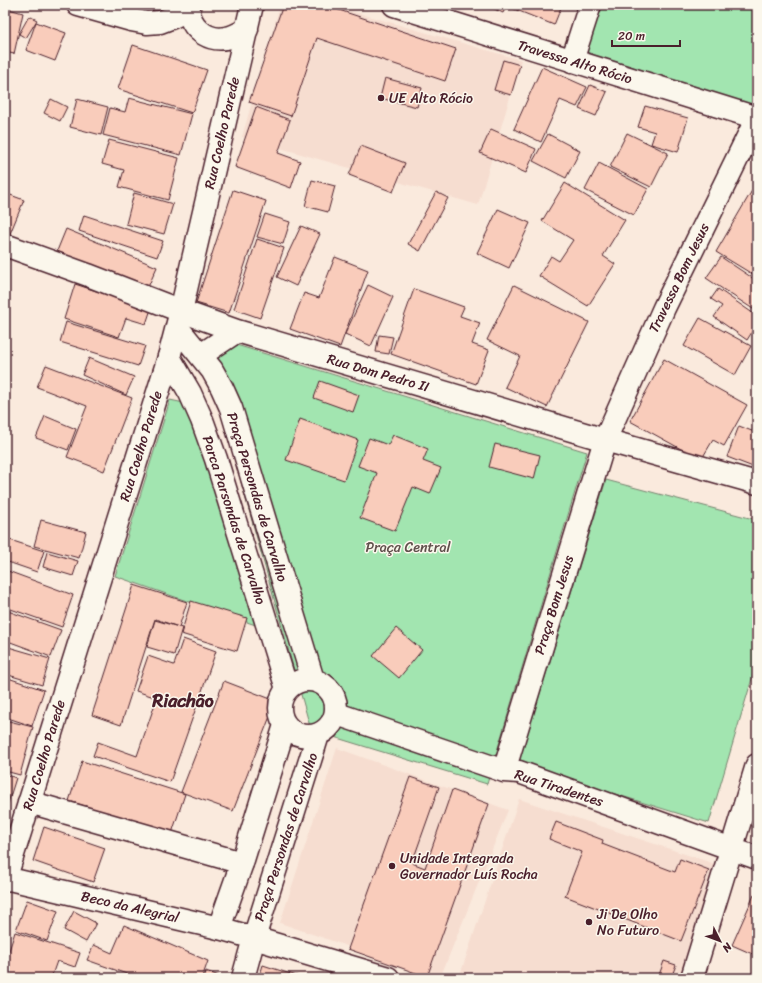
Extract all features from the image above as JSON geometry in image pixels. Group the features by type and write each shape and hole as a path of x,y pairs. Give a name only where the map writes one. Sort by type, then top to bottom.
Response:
{"street":[{"path":"78,5 147,23 160,22 173,17 186,7 196,29 206,36 237,70"},
{"name":"Rua Coelho Parede","path":"5,879 169,357 252,5"},
{"name":"Travessa Alto Rócio","path":"394,5 757,118"},
{"path":"572,61 590,5"},
{"path":"206,36 225,38 247,29"},
{"name":"Travessa Bom Jesus","path":"605,440 664,308 757,118"},
{"name":"Rua Dom Pedro II","path":"5,245 88,275 179,319 238,331 605,440 757,483"},
{"name":"Praça Persondas de Carvalho","path":"179,319 212,370 231,408 313,680"},
{"path":"201,355 238,331"},
{"name":"Parca Parsondas de Carvalho","path":"169,357 190,393 207,433 287,689"},
{"name":"Praça Bom Jesus","path":"504,771 605,440"},
{"path":"303,680 313,680 322,683 329,688 335,696 337,714 333,723 327,730 318,735 309,737 300,736 291,731 285,725 281,716 280,707 282,698 287,689 294,683 303,680"},
{"name":"Rua Tiradentes","path":"337,714 504,771 519,772 757,858"},
{"path":"219,928 242,864 285,725"},
{"name":"Praça Persondas de Carvalho","path":"243,978 254,938 318,735"},
{"path":"692,978 757,766"},
{"path":"30,802 242,864"},
{"name":"Beco da Alegrial","path":"5,879 219,928 388,978"}],"shaded area":[{"name":"UE Alto Rócio","path":"280,5 330,5 521,60 478,205 242,137"},
{"name":"Unidade Integrada Governador Luís Rocha","path":"337,748 508,810 440,978 280,923"},
{"name":"Ji De Olho No Futuro","path":"519,799 718,865 680,978 459,978"}],"green space":[{"path":"590,5 757,5 757,118 572,61"},
{"name":"Praça Central","path":"233,344 587,452 487,784 311,730 208,365"},
{"path":"170,400 184,403 264,628 115,576"},
{"path":"606,480 757,520 757,662 709,823 518,764"}],"building":[{"path":"283,5 324,5 456,49 445,81 317,38 291,116 249,102"},
{"path":"486,5 507,5 503,13"},
{"path":"516,5 562,5 554,25 514,9"},
{"path":"5,8 23,13 14,54 5,52"},
{"path":"29,16 37,20 26,38 19,34"},
{"path":"36,22 66,33 55,61 26,50"},
{"path":"133,45 207,70 192,113 118,89"},
{"path":"503,60 520,65 511,95 494,90"},
{"path":"542,67 587,87 577,107 560,100 541,142 514,129"},
{"path":"385,78 422,88 417,107 380,98"},
{"path":"590,85 607,92 596,116 579,109"},
{"path":"129,98 192,114 181,155 103,135 110,108 125,112"},
{"path":"51,99 67,107 60,121 44,113"},
{"path":"77,99 108,107 101,135 70,127"},
{"path":"645,106 688,118 678,152 651,144 655,132 638,127"},
{"path":"256,107 290,120 278,153 300,161 291,188 235,167"},
{"path":"491,129 536,149 526,173 480,153"},
{"path":"627,133 668,153 651,187 610,167"},
{"path":"548,134 580,151 566,178 533,161"},
{"path":"109,140 179,158 168,200 119,187 124,170 102,164"},
{"path":"361,146 405,163 393,192 349,175"},
{"path":"599,163 648,189 634,215 585,190"},
{"path":"312,180 335,186 328,212 305,206"},
{"path":"757,182 757,277 716,252"},
{"path":"565,183 625,220 603,256 615,264 588,306 539,276 551,256 559,261 573,240 542,221"},
{"path":"233,190 266,201 229,313 196,303"},
{"path":"436,192 448,198 420,251 408,244"},
{"path":"5,193 24,200 9,236 5,234"},
{"path":"134,193 173,204 164,234 126,224"},
{"path":"498,209 530,223 509,268 477,253"},
{"path":"265,214 290,222 283,244 257,237"},
{"path":"84,215 163,241 157,257 79,231"},
{"path":"301,226 320,234 296,286 277,277"},
{"path":"66,229 157,267 144,296 79,261 57,251"},
{"path":"257,239 284,248 260,318 234,309"},
{"path":"335,257 368,270 340,347 290,329 304,293 319,298"},
{"path":"721,257 757,281 756,311 706,278"},
{"path":"75,284 151,309 146,324 126,318 119,337 64,319"},
{"path":"368,285 393,297 371,346 345,334"},
{"path":"514,285 589,322 547,407 505,387 520,356 487,340"},
{"path":"414,289 464,307 460,316 480,323 472,344 489,350 476,384 391,354"},
{"path":"718,289 757,316 757,324 747,340 714,317 722,306 711,299"},
{"path":"700,318 751,346 735,375 684,346"},
{"path":"66,322 145,346 138,366 60,342"},
{"path":"379,335 393,337 389,354 376,352"},
{"path":"89,358 134,377 126,395 82,375"},
{"path":"664,359 747,405 724,446 713,440 701,460 630,421"},
{"path":"46,365 132,398 104,471 67,457 87,406 37,387"},
{"path":"320,381 359,395 353,412 314,398"},
{"path":"45,416 76,429 68,450 36,438"},
{"path":"300,419 358,440 344,480 286,460"},
{"path":"739,426 757,433 757,457 753,467 727,457"},
{"path":"393,435 428,449 423,461 441,468 430,494 413,487 395,531 360,518 377,473 358,466 369,438 388,445"},
{"path":"495,444 540,455 534,479 489,467"},
{"path":"41,520 86,532 79,558 34,546"},
{"path":"10,540 44,551 37,572 5,561"},
{"path":"47,552 78,561 73,576 43,567"},
{"path":"5,570 73,595 62,627 5,607"},
{"path":"134,585 187,602 179,627 155,619 121,725 92,715"},
{"path":"191,601 247,618 237,651 181,634"},
{"path":"5,610 61,630 51,657 5,640"},
{"path":"155,620 182,628 174,655 147,647"},
{"path":"396,628 422,650 399,678 373,656"},
{"path":"183,639 216,651 170,782 93,756 98,742 137,756 157,698 136,691 148,656 174,665"},
{"path":"5,646 50,659 42,685 5,674"},
{"path":"5,677 44,690 32,726 5,717"},
{"path":"224,681 276,701 233,811 181,792"},
{"path":"5,720 33,727 20,775 5,771"},
{"path":"82,761 185,794 172,833 69,801"},
{"path":"5,774 16,778 8,803 5,802"},
{"path":"410,777 439,787 412,863 425,868 452,790 489,804 427,977 348,949"},
{"path":"556,822 603,840 602,844 675,872 680,859 709,870 681,941 565,896 582,852 549,839"},
{"path":"44,827 105,848 93,882 33,861"},
{"path":"754,895 757,897 757,956 732,945"},
{"path":"27,900 58,911 47,941 16,930"},
{"path":"74,911 96,923 86,942 64,930"},
{"path":"124,925 208,961 202,978 138,978 87,960 94,945 112,953"},
{"path":"15,932 80,953 75,967 57,961 51,978 5,978 5,963"},
{"path":"664,961 676,965 671,978 658,978"},
{"path":"263,965 303,978 259,978"},
{"path":"206,971 219,976 218,978 204,978"}],"place":[{"name":"UE Alto Rócio","path":"381,98"},
{"name":"Unidade Integrada Governador Luís Rocha","path":"392,866"},
{"name":"Ji De Olho No Futuro","path":"589,922"}],"district":[{"name":"Riachão","path":"183,701"}]}
